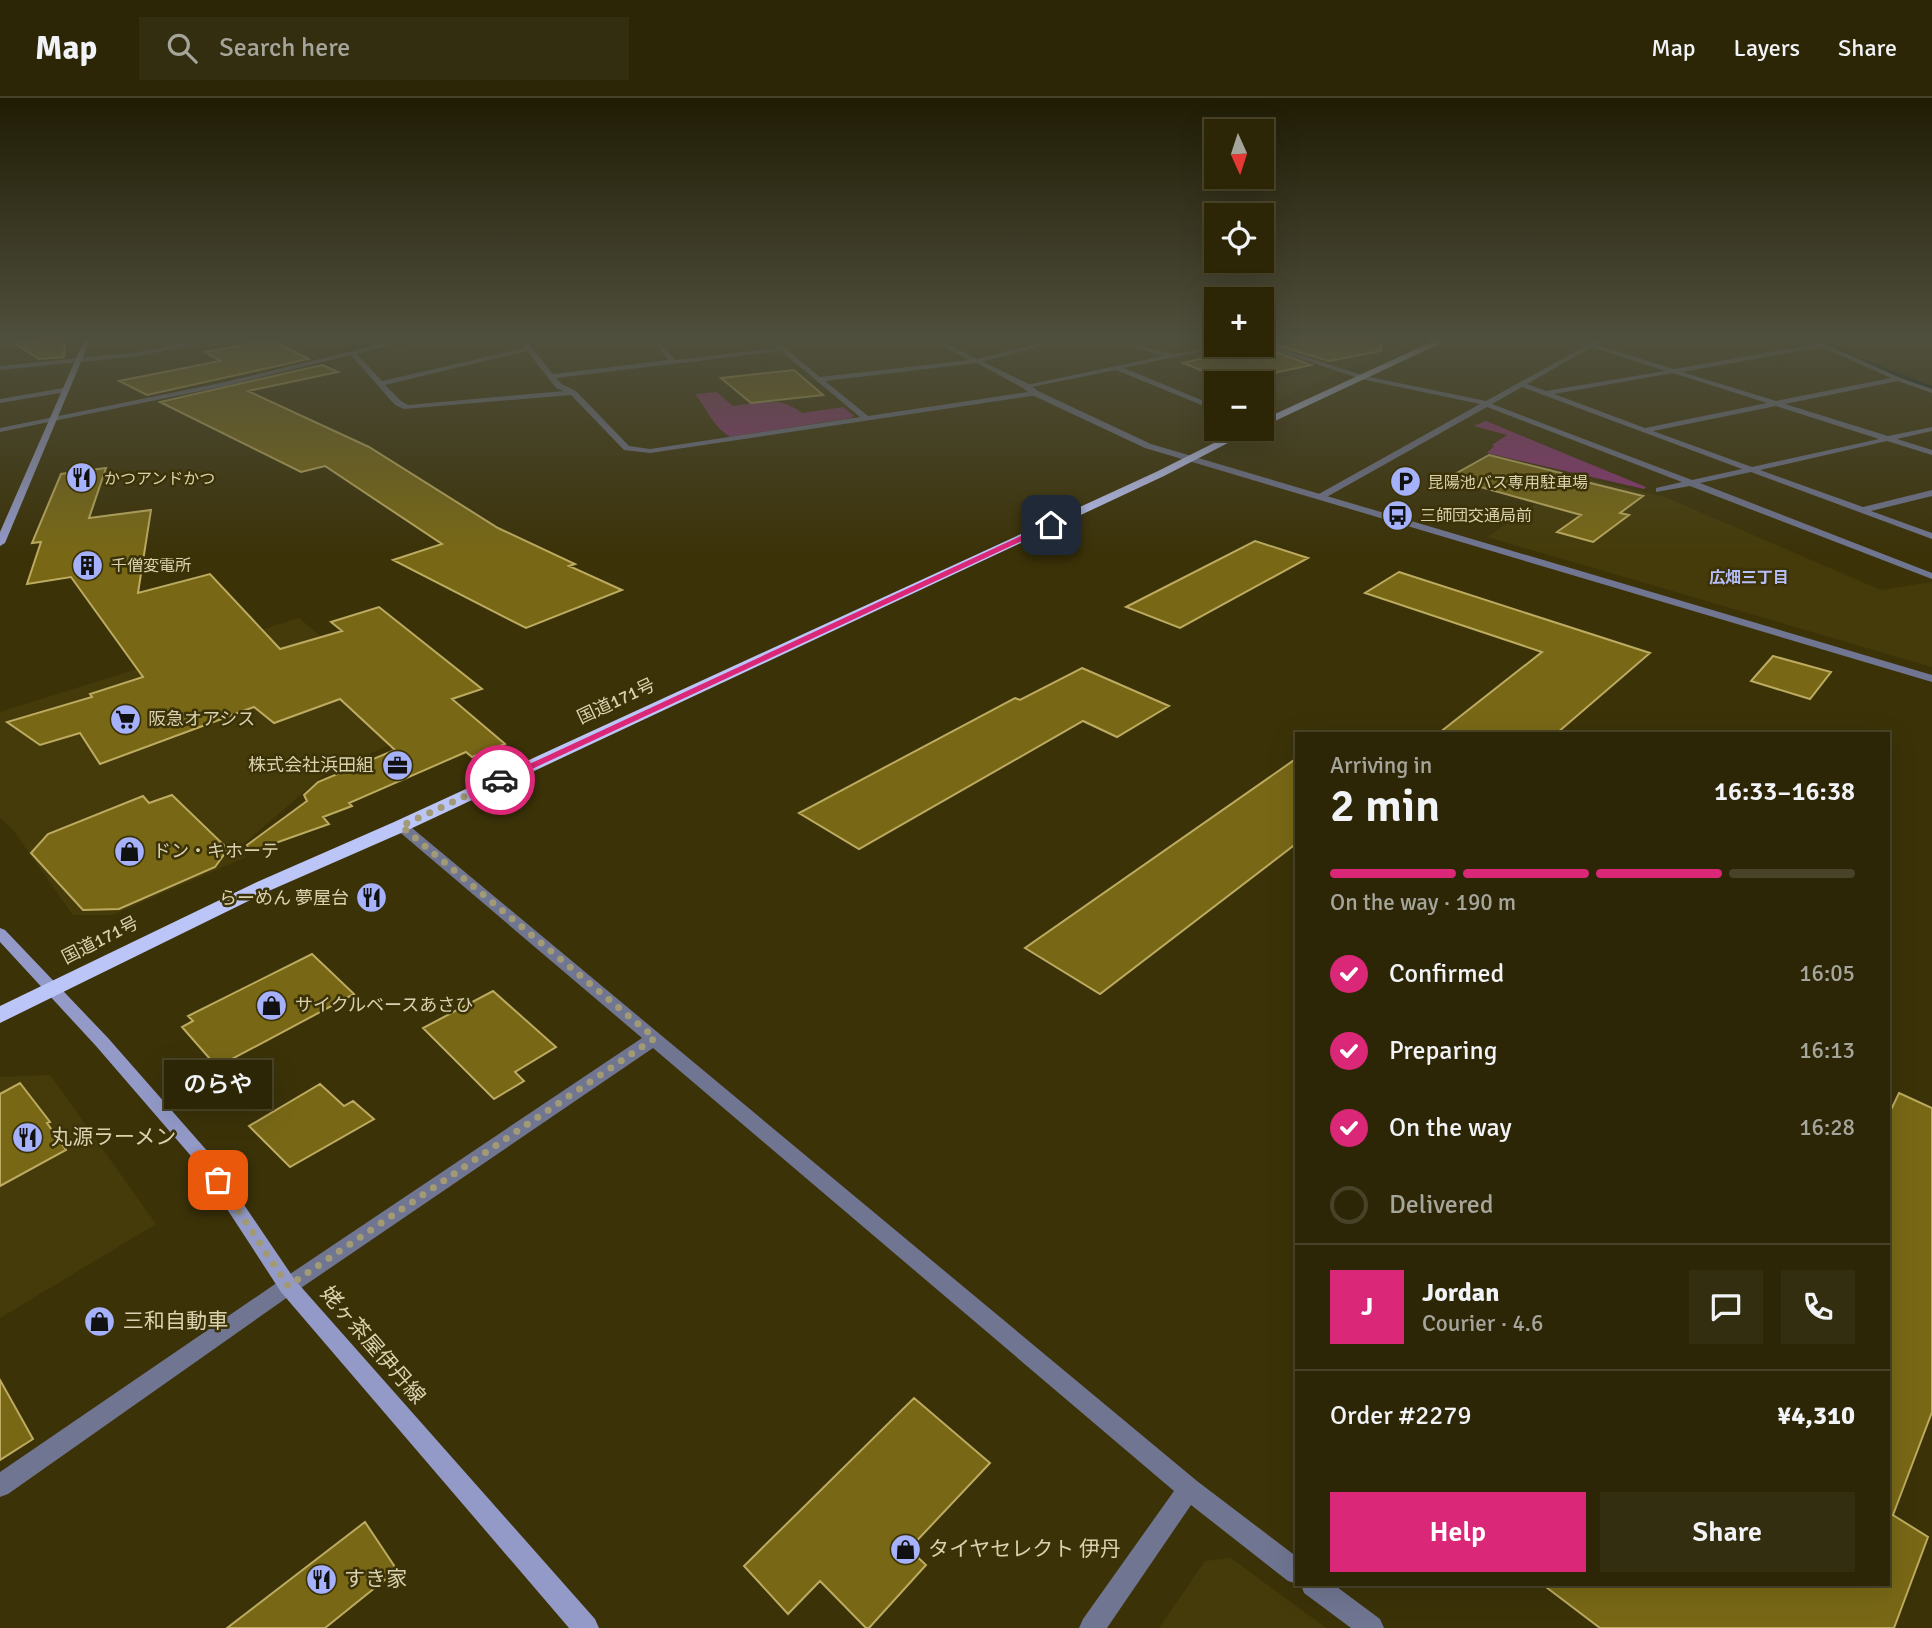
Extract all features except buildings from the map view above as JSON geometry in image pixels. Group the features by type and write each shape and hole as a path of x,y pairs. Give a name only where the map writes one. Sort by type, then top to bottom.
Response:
{"highway":[{"path":"1274,419 1294,409"},
{"name":"国道171号","path":"0,1014 264,886 401,826 1226,441"}],"main road":[{"path":"0,543 55,409"},
{"name":"姥ヶ茶屋伊丹線","path":"0,933 51,991 102,1042 203,1158 288,1286 586,1628"}],"street":[{"path":"0,430 102,409"},
{"path":"589,409 626,448 650,451 924,409"},
{"path":"856,409 866,418"},
{"path":"1070,409 1148,446 1932,679"},
{"path":"1320,497 1473,409"},
{"path":"1500,409 1932,576"},
{"path":"1589,409 1932,536"},
{"path":"1644,430 1746,409"},
{"path":"1797,409 1932,453"},
{"path":"1659,489 1932,429"},
{"path":"1863,510 1932,493"},
{"path":"401,826 1189,1489 1295,1570"},
{"path":"0,1486 288,1286 655,1038"},
{"path":"1092,1628 1189,1489"},
{"path":"1316,1586 1371,1628"}],"shaded area":[{"path":"705,409 797,409 802,413 846,409 854,416 730,437"},
{"path":"1486,421 1646,487 1644,489 1487,453 1494,446 1492,445 1507,435 1474,426"},
{"path":"1577,476 1665,497 1881,590 1932,582 1932,667 1487,537"},
{"path":"299,618 429,727 325,774 240,847 246,857 113,915 73,915 13,830 0,818 0,712"},
{"path":"50,1075 156,1224 0,1318 0,1077"},
{"path":"1231,1558 1326,1628 1159,1628 1205,1561"}],"way so far":[{"path":"218,1180 288,1286 655,1038 401,826 500,780"}],"place":[{"name":"かつアンドかつ","path":"81,478"},
{"name":"昆陽池バス専用駐車場","path":"1405,482"},
{"name":"三師団交通局前","path":"1397,515"},
{"name":"千僧変電所","path":"88,565"},
{"name":"阪急オアシス","path":"125,719"},
{"name":"株式会社浜田組","path":"397,765"},
{"name":"ドン・キホーテ","path":"130,851"},
{"name":"らーめん 夢屋台","path":"372,898"},
{"name":"サイクルベースあさひ","path":"272,1005"},
{"name":"丸源ラーメン","path":"28,1137"},
{"name":"のらや","path":"218,1180"},
{"name":"三和自動車","path":"100,1321"},
{"name":"タイヤセレクト 伊丹","path":"905,1549"},
{"name":"すき家","path":"321,1579"}],"district":[{"name":"広畑三丁目","path":"1749,577"}],"route":[{"path":"500,780 1051,525"}]}
